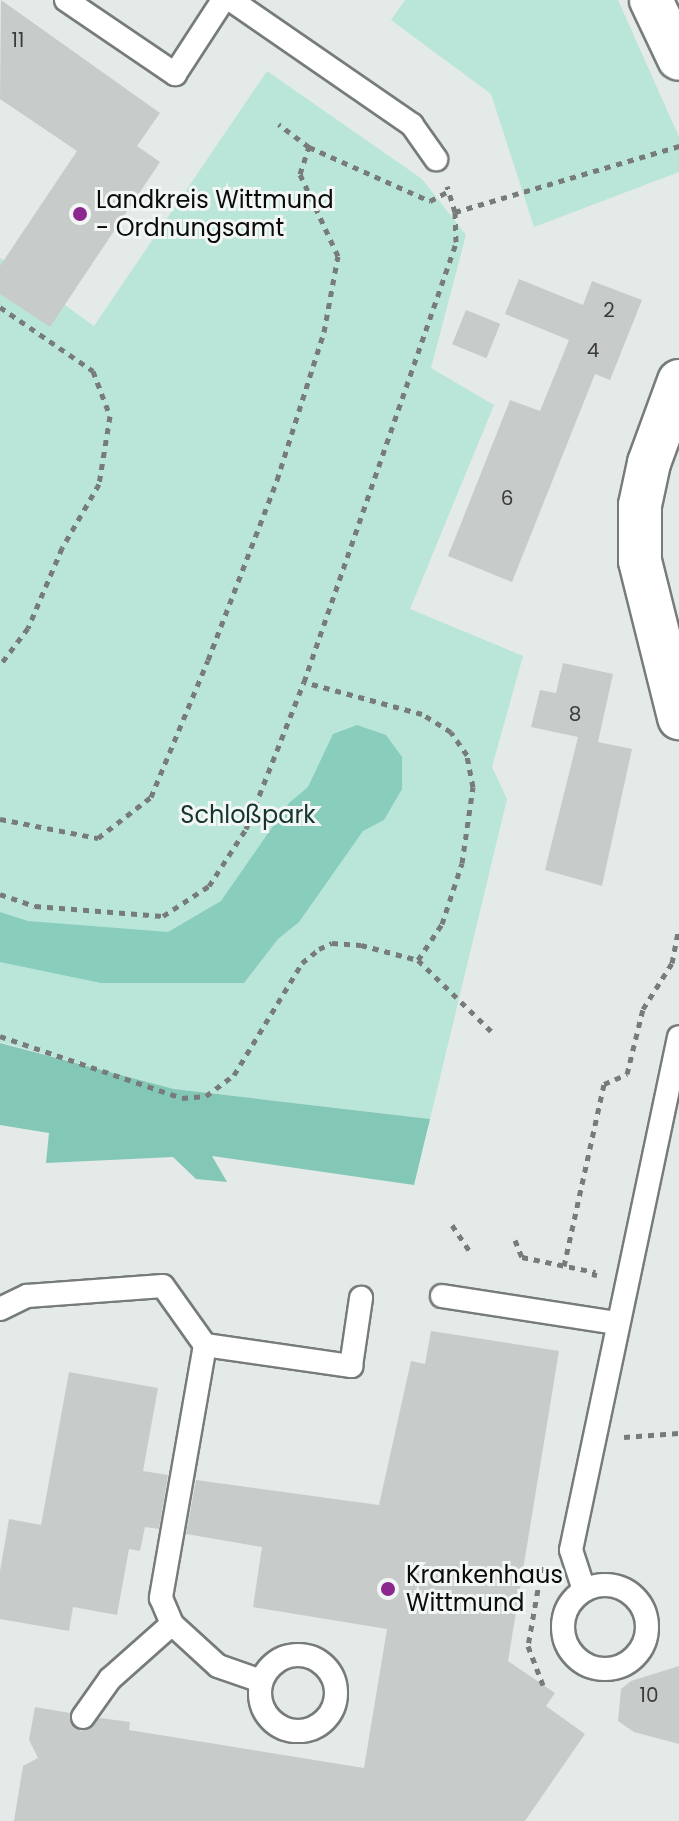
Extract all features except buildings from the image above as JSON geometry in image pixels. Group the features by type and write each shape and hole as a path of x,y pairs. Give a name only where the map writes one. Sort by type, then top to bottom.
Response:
{"street":[{"path":"651,0 679,59"},
{"path":"679,381 649,463 640,505 640,547 652,625 679,718"}],"lane":[{"path":"66,0 175,74 223,0"},
{"path":"231,0 412,125 436,159"},
{"path":"584,1590 571,1550 616,1323 679,1037"},
{"path":"0,1309 27,1296 163,1286 205,1345 161,1598 172,1624 218,1666 261,1681"},
{"path":"442,1296 616,1323"},
{"path":"205,1345 351,1366 361,1298"},
{"path":"83,1717 110,1679 172,1624"}],"path":[{"path":"279,124 309,147 430,201 449,191"},
{"path":"455,212 679,146"},
{"path":"0,819 98,838 151,797 277,480 324,332 338,256 300,174 309,147"},
{"path":"0,894 35,906 163,916 209,886 246,829 304,682 456,242 455,212 436,159"},
{"path":"0,307 93,371 110,416 99,484 62,548 28,628 0,665"},
{"path":"304,682 422,714 451,732 467,755 473,787 462,863 442,924 418,960"},
{"path":"564,1266 604,1084 627,1074 643,1009 672,963 679,928"},
{"path":"0,1036 182,1098 206,1096 234,1075 302,963 332,943 361,945 418,960 495,1035"},
{"path":"452,1225 471,1253"},
{"path":"515,1240 522,1257 595,1272"}],"green space":[{"path":"405,0 618,0 679,137 679,172 534,227 491,94 391,20"},
{"name":"Schloßpark","path":"267,71 422,179 466,235 431,368 494,405 410,609 523,656 492,767 507,799 430,1119 174,1089 0,1042 0,258 94,326"}],"shaded area":[{"path":"357,725 386,735 402,757 402,789 384,820 363,831 299,922 278,939 244,983 101,983 0,962 0,912 28,921 168,932 221,901 289,803 308,787 333,734"},
{"path":"0,1043 174,1089 430,1119 414,1185 212,1156 227,1182 196,1179 173,1157 46,1163 49,1133 0,1125"}],"place":[{"name":"Landkreis Wittmund - Ordnungsamt","path":"80,214"},
{"name":"Krankenhaus Wittmund","path":"388,1589"}]}
